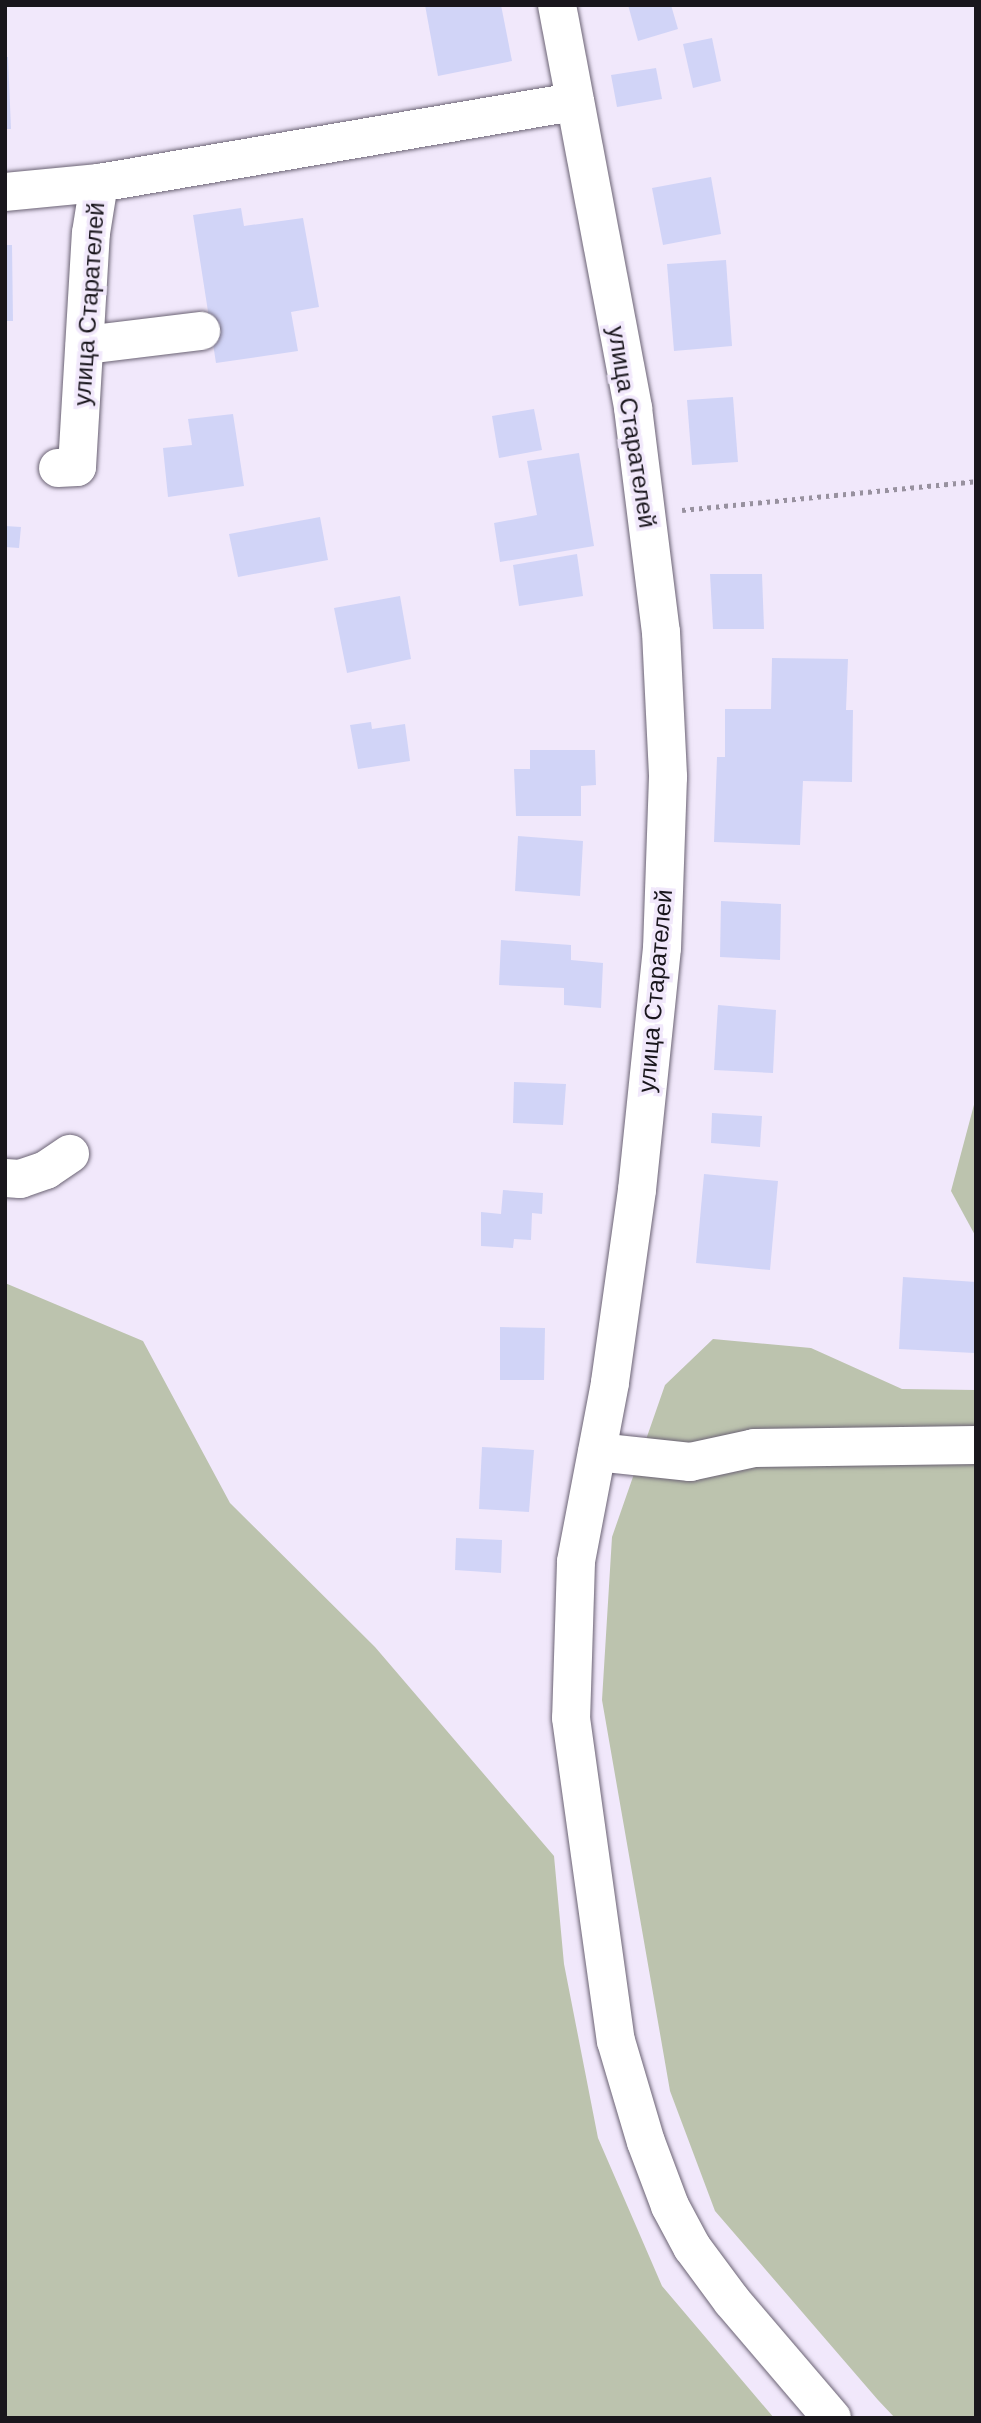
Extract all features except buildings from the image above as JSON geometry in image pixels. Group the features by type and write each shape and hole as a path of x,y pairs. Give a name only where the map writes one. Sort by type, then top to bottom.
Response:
{"street":[{"name":"улица Старателей","path":"557,5 633,408 661,632 668,777 662,948 638,1190 597,1452 576,1562 571,1718 591,1881 616,2042 670,2206 692,2247 732,2301 832,2418"},
{"name":"улица Старателей","path":"5,192 99,183 575,102"},
{"name":"улица Старателей","path":"68,468 85,345 91,233 99,183"},
{"path":"85,345 201,331"},
{"path":"5,1178 20,1179 46,1170 70,1154"},
{"path":"597,1452 690,1462 754,1448 976,1445"}],"path":[{"path":"646,514 976,481"}],"green space":[{"path":"976,1101 976,1237 951,1191"},
{"path":"5,1283 143,1341 230,1503 375,1647 554,1856 564,1964 598,2138 662,2286 774,2418 5,2418"},
{"path":"713,1339 811,1348 902,1389 976,1390 976,2418 895,2418 878,2400 715,2211 670,2091 602,1700 612,1537 665,1385"}]}
